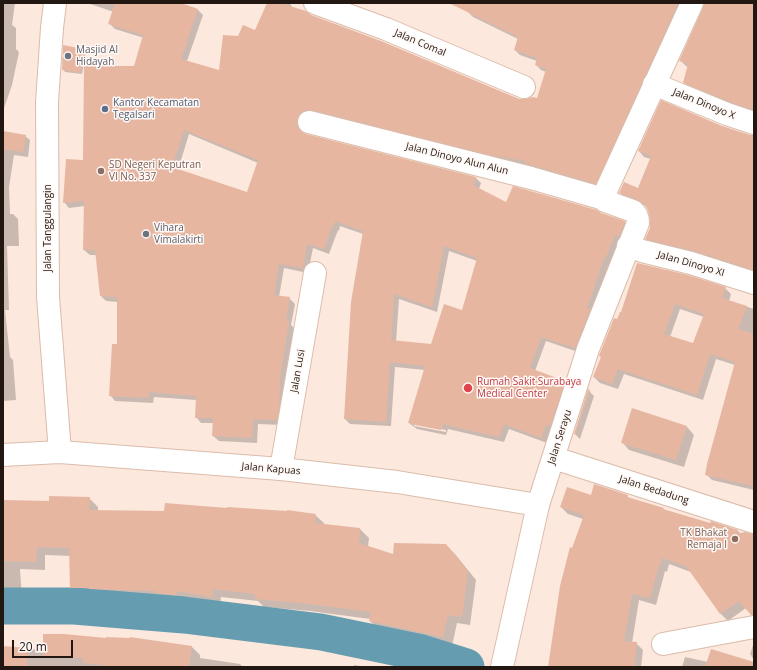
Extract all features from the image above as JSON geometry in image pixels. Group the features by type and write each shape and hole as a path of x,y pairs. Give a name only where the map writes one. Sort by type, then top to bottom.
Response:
{"street":[{"name":"Jalan Tanggulangin","path":"55,3 52,28 48,102 48,289 60,452"},
{"name":"Jalan Comal","path":"316,3 386,29 524,87"},
{"path":"604,199 604,195 692,3"},
{"name":"Jalan Dinoyo X","path":"654,84 727,114 754,123"},
{"name":"Jalan Dinoyo Alun Alun","path":"309,122 531,178 604,199 635,213"},
{"name":"Jalan Serayu","path":"503,663 538,505 588,348 638,223 638,218 635,213"},
{"name":"Jalan Dinoyo XI","path":"628,246 691,263 754,283"},
{"name":"Jalan Lusi","path":"281,469 315,273"},
{"name":"Jalan Kapuas","path":"3,455 60,452 281,469 398,482 538,505"},
{"name":"Jalan Bedadung","path":"554,458 754,522"},
{"path":"663,644 754,627"}],"building":[{"path":"115,3 181,3 198,9 181,59 219,70 223,35 238,36 243,25 255,30 267,3 280,3 306,11 311,15 381,41 519,99 525,99 532,97 537,98 546,69 535,65 537,58 514,50 518,37 449,3 678,3 596,184 525,163 526,161 489,155 312,110 305,110 300,113 297,119 297,126 306,134 476,177 473,185 506,202 513,186 597,210 601,213 625,221 619,236 615,235 605,259 604,258 587,308 590,309 575,348 541,337 530,368 565,381 550,426 546,425 541,438 504,424 499,437 443,424 441,430 408,423 425,366 390,362 386,422 344,419 351,302 363,231 335,221 324,249 307,244 303,268 279,264 274,295 290,297 286,321 289,322 280,376 277,420 253,419 252,438 212,436 213,418 195,418 196,396 149,392 148,398 109,396 112,344 117,344 117,297 100,296 95,250 83,250 84,201 63,203 66,159 83,160 84,66 134,66 143,35 108,24","holes":["184,130 258,160 247,192 172,167","444,246 477,258 462,310 444,304 431,344 391,340 394,294 432,307"]},
{"path":"704,3 754,3 754,102 752,109 683,83 688,64 679,61"},
{"name":"Masjid Al Hidayah","path":"63,45 84,49 80,73 62,70"},
{"path":"661,100 722,126 754,135 754,270 695,251 645,239 650,228 647,208 637,199 619,193 624,182 638,188 651,156 638,151"},
{"path":"3,131 26,135 23,152 3,149"},
{"path":"637,263 688,275 726,287 722,298 747,306 738,329 754,334 754,486 705,475 735,362 710,354 697,395 618,369 612,384 593,377 601,357 599,356 600,353 614,318 617,319 621,312","holes":["675,304 704,314 693,343 664,334"]},
{"path":"588,389 590,390 575,435 574,434"},
{"path":"632,408 687,426 676,460 621,443"},
{"path":"594,484 628,495 627,497 664,508 663,509 710,523 711,521 738,530 737,534 745,532 754,534 754,615 751,615 739,601 720,614 686,566 662,558 650,598 632,594 624,641 637,642 634,667 548,667 560,586 570,547 572,548 584,515 560,507 567,487 591,495"},
{"path":"49,496 90,497 89,510 164,511 165,503 227,508 287,510 316,514 315,523 360,528 359,543 393,554 394,543 446,544 468,571 462,617 448,615 443,637 369,621 371,612 255,599 255,594 213,589 212,597 177,591 176,595 156,593 156,591 70,588 69,548 37,547 36,562 3,561 3,500 49,501"},
{"path":"43,634 64,634 106,638 130,637 192,646 189,667 105,667 105,665 83,663 83,658 43,658"},
{"path":"3,646 28,648 27,667 3,667"},
{"path":"711,649 754,662 754,667 705,667"}],"waterway":[{"path":"3,606 74,606 184,615 321,632 418,652 466,667"}],"place":[{"name":"Masjid Al Hidayah","path":"68,56"},
{"name":"Kantor Kecamatan Tegalsari","path":"105,109"},
{"name":"SD Negeri Keputran VI No. 337","path":"101,171"},
{"name":"Vihara Vimalakirti","path":"146,234"},
{"name":"Rumah Sakit Surabaya Medical Center","path":"468,388"},
{"name":"TK Bhakat Remaja I","path":"735,539"}]}
